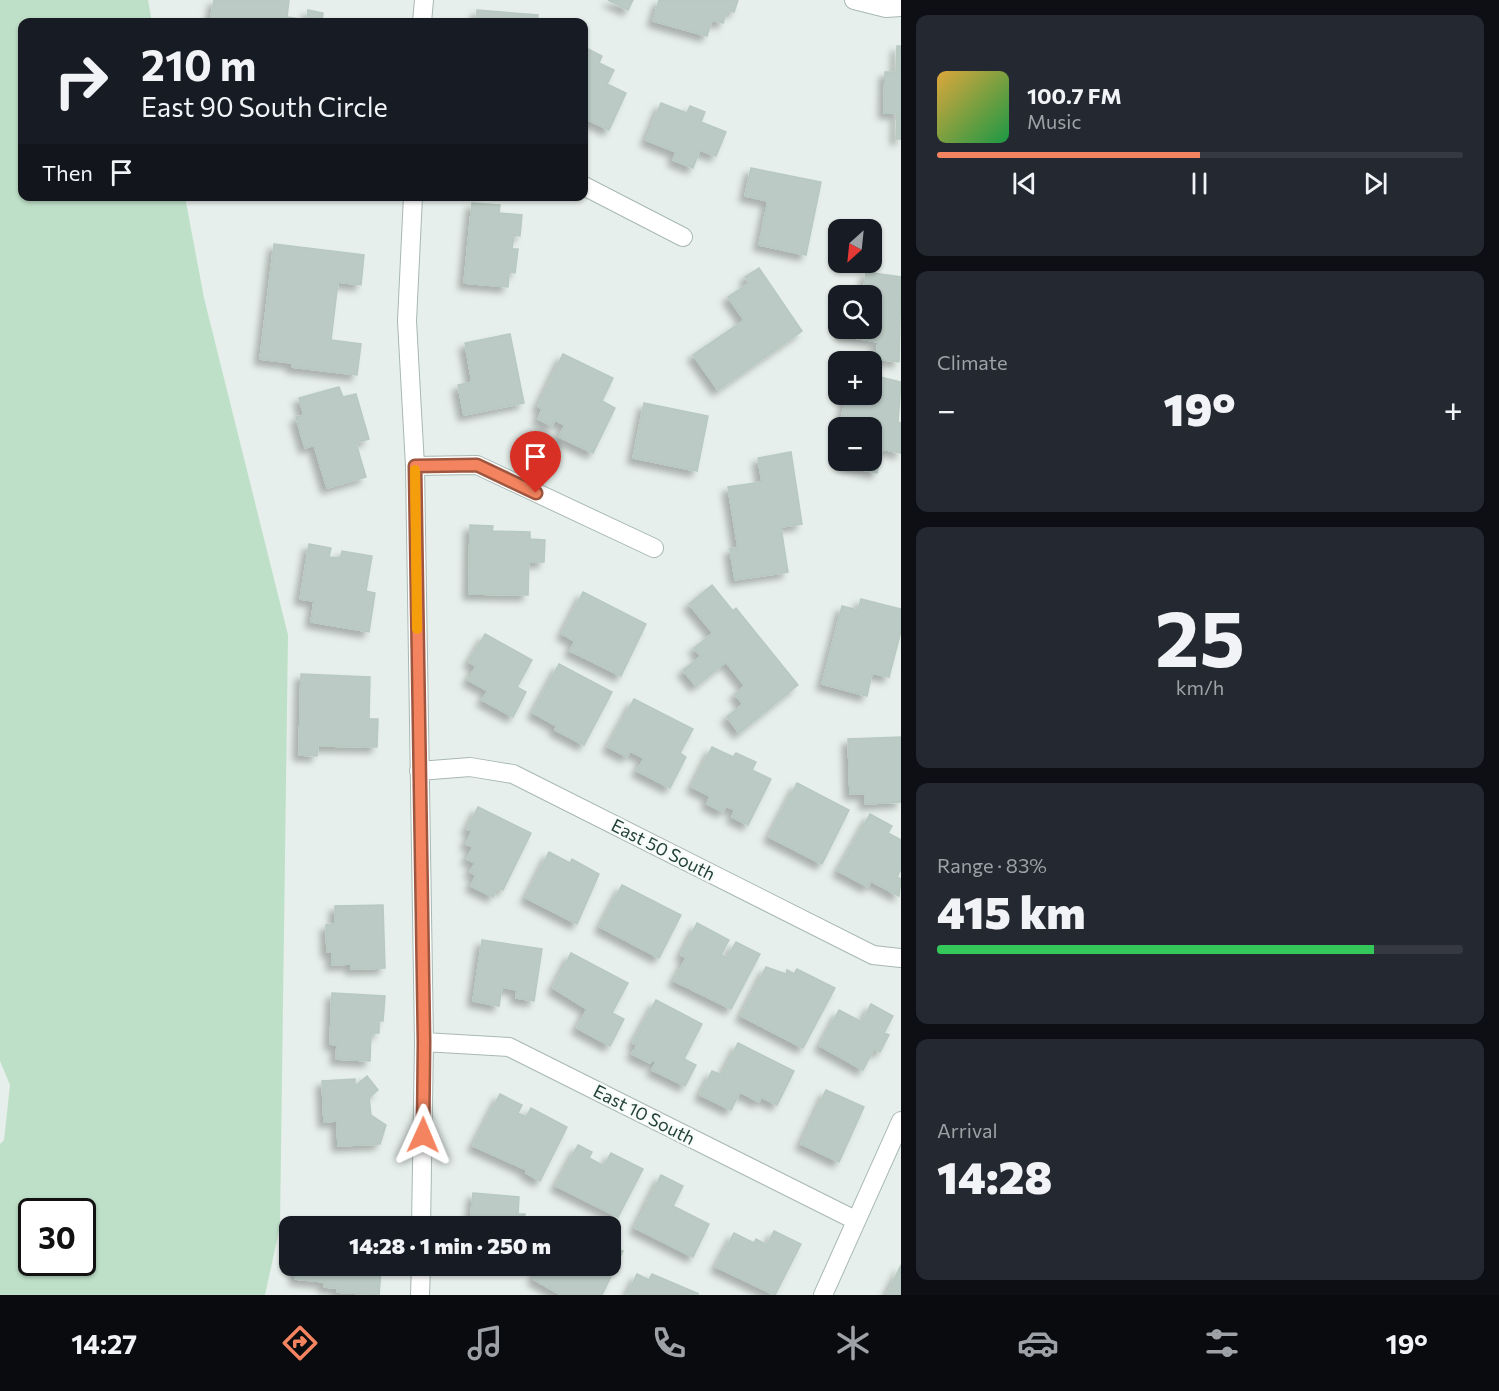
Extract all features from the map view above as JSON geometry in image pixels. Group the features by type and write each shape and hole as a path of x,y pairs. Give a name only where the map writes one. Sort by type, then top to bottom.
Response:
{"street":[{"path":"422,18 424,0"},
{"path":"854,0 886,8 900,8"},
{"path":"588,188 683,237"},
{"path":"413,201 407,321 415,466 424,1042 422,1216"},
{"path":"415,466 477,465 654,548"},
{"name":"East 50 South","path":"419,771 470,767 513,774 873,955 900,958"},
{"name":"East 10 South","path":"424,1042 509,1047 855,1220"},
{"path":"823,1295 900,1121"},
{"path":"421,1276 421,1295"}],"green space":[{"path":"0,0 148,0 151,18 18,18 18,201 186,201 204,298 288,635 280,1216 265,1295 0,1295 0,1144 4,1140 10,1085 0,1061"}],"building":[{"path":"214,0 289,0 287,17 294,18 211,18"},
{"path":"608,0 633,0 628,10"},
{"path":"659,0 738,0 734,12 727,10 723,23 712,20 707,36 653,21"},
{"path":"308,10 323,13 322,18 307,18"},
{"path":"477,10 538,15 538,18 476,18"},
{"path":"897,46 901,46 901,139 896,139 897,113 884,113 885,72 896,72"},
{"path":"588,49 602,56 599,63 614,70 607,84 626,93 609,130 588,120"},
{"path":"661,103 687,113 690,106 705,112 701,122 726,132 716,156 700,150 693,168 673,160 676,152 646,140"},
{"path":"751,168 821,182 806,255 759,245 768,201 745,196"},
{"path":"472,203 500,205 499,213 522,215 520,236 514,235 512,249 518,249 515,273 509,272 508,287 464,283"},
{"path":"274,244 364,255 361,285 338,282 331,340 361,344 357,375 292,367 292,363 260,359"},
{"path":"759,268 802,331 718,390 693,355 744,320 728,297 749,283 745,277"},
{"path":"866,273 901,277 899,362 882,360 882,351 877,351 878,342 860,339 882,339 882,285 864,285"},
{"path":"510,334 524,403 464,415 458,385 472,382 465,343"},
{"path":"563,354 613,378 602,401 615,408 593,453 559,437 565,425 555,420 552,426 538,419 542,409 538,406"},
{"path":"882,377 901,382 898,422 901,423 901,453 882,449 882,417 842,417 844,405 882,405"},
{"path":"339,387 343,397 356,394 369,439 356,443 366,477 327,488 314,445 305,448 296,417 304,415 299,398"},
{"path":"644,403 708,416 697,471 633,458"},
{"path":"791,452 802,524 781,527 788,572 735,580 730,549 738,548 728,487 762,482 758,458"},
{"path":"470,525 493,526 492,531 530,532 530,539 545,540 544,562 529,562 528,595 469,594"},
{"path":"309,544 331,548 329,557 340,558 342,551 372,556 366,591 375,593 369,632 311,622 314,601 300,599"},
{"path":"712,585 733,611 736,608 798,685 739,733 727,717 743,704 735,694 745,686 726,662 696,686 683,670 701,656 694,648 713,633 689,604"},
{"path":"583,592 646,624 621,676 570,651 575,641 562,634"},
{"path":"861,599 901,609 901,631 889,677 872,673 867,696 822,684 842,606 858,610"},
{"path":"485,634 532,660 517,687 526,692 513,717 482,700 488,691 468,680 476,666 469,662"},
{"path":"559,664 612,692 584,745 555,730 557,726 533,713"},
{"path":"301,674 370,677 369,719 378,719 377,747 318,746 317,756 299,755"},
{"path":"634,699 693,729 680,753 686,757 670,788 637,771 644,758 630,751 627,757 608,747"},
{"path":"901,737 901,802 865,804 865,794 850,794 848,739"},
{"path":"712,747 733,757 736,753 756,762 752,770 771,779 748,825 732,817 735,810 726,806 723,812 707,804 710,796 692,787"},
{"path":"797,783 849,810 822,864 769,837"},
{"path":"478,807 531,833 503,890 497,888 493,897 471,886 476,875 470,872 475,863 467,859 473,847 466,844 472,831 467,829"},
{"path":"870,814 892,826 888,833 901,840 901,869 897,877 901,879 899,896 871,881 868,887 838,871"},
{"path":"549,852 570,863 572,859 599,874 577,924 526,898"},
{"path":"622,885 681,915 659,958 600,927"},
{"path":"383,905 385,968 351,969 351,964 332,965 332,952 327,952 326,925 335,924 335,906"},
{"path":"697,923 729,940 721,955 727,958 736,942 760,954 731,1009 674,981 686,958 681,955"},
{"path":"482,940 542,949 534,1001 516,998 517,990 502,987 499,1006 473,1001"},
{"path":"571,953 628,983 612,1013 624,1019 610,1046 577,1028 587,1009 553,988"},
{"path":"766,967 786,974 787,970 794,974 797,969 835,988 803,1048 741,1016"},
{"path":"332,993 385,996 383,1021 379,1021 379,1033 371,1033 370,1061 336,1059 337,1045 330,1044"},
{"path":"656,1000 702,1024 684,1059 696,1065 685,1086 652,1070 656,1062 652,1060 650,1063 632,1054 637,1045 633,1043"},
{"path":"871,1004 893,1016 884,1033 889,1035 880,1052 874,1049 863,1070 820,1046 839,1010 862,1022"},
{"path":"738,1043 794,1071 777,1105 761,1097 759,1102 740,1092 731,1110 700,1095 712,1071 722,1075"},
{"path":"367,1076 378,1090 369,1098 371,1115 386,1125 380,1144 338,1146 337,1121 324,1122 322,1081 355,1079 355,1086"},
{"path":"826,1090 864,1107 839,1162 801,1144"},
{"path":"500,1094 522,1105 518,1113 526,1117 531,1108 567,1127 540,1181 526,1173 527,1170 473,1146"},
{"path":"578,1145 592,1152 589,1158 604,1166 611,1153 643,1169 619,1216 556,1186"},
{"path":"661,1175 683,1186 673,1206 709,1224 693,1257 635,1228"},
{"path":"473,1193 519,1197 518,1214 525,1214 525,1216 471,1216"},
{"path":"774,1231 801,1244 775,1295 716,1267 734,1233 754,1243 756,1239 767,1245"},
{"path":"901,1265 901,1295 887,1294"},
{"path":"637,1274 649,1280 652,1274 699,1294 627,1295"},
{"path":"295,1276 380,1276 379,1295 337,1292 338,1288 324,1287 325,1282 295,1279"},
{"path":"534,1276 611,1276 602,1295 561,1295 533,1279"}],"slow traffic":[{"path":"415,470 417,629"}],"route":[{"path":"423,1135 424,1042 415,466 477,465 536,493"}]}
